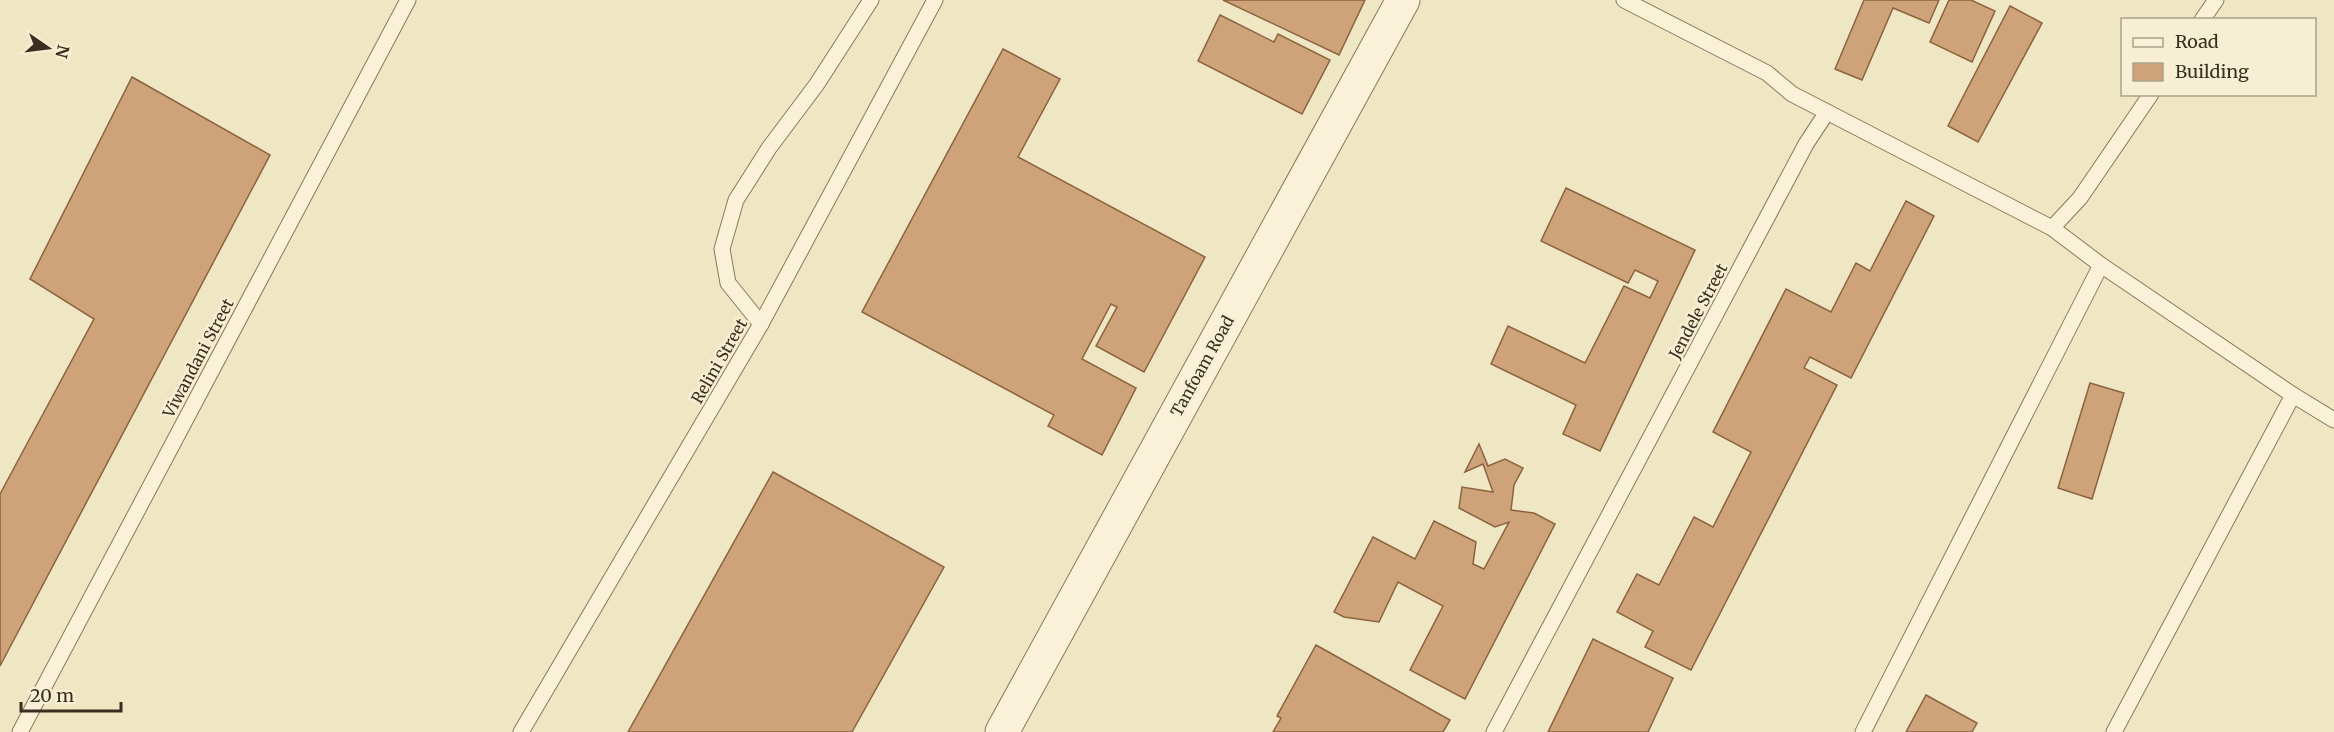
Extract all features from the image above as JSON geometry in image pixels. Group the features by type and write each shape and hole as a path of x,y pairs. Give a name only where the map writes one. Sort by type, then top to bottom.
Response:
{"street":[{"name":"Tanfoam Road","path":"1002,732 1403,0"}],"lane":[{"name":"Viwandani Street","path":"20,732 408,0"},
{"path":"761,324 728,283 722,249 736,200 770,148 817,84 871,0"},
{"name":"Relini Street","path":"521,732 761,324 935,0"},
{"path":"1624,0 1767,73 1792,94 2052,228 2101,265 2293,395 2334,420"},
{"path":"2203,18 2216,0"},
{"path":"2052,228 2080,198 2150,96"},
{"name":"Jendele Street","path":"1494,732 1806,144 1827,112"},
{"path":"1863,732 2101,265"},
{"path":"2114,732 2293,395"}],"building":[{"path":"1223,0 1365,0 1339,55"},
{"path":"1864,0 1939,0 1929,23 1893,8 1862,80 1835,69"},
{"path":"1949,0 1971,0 1995,11 1972,62 1930,42"},
{"path":"2010,6 2042,23 1978,142 1948,126"},
{"path":"1220,15 1274,42 1278,34 1330,60 1302,114 1198,61"},
{"path":"1003,49 1060,79 1018,157 1205,257 1144,372 1096,346 1117,307 1111,304 1082,359 1136,388 1102,455 1048,426 1054,415 862,312"},
{"path":"132,77 270,155 0,666 0,494 94,319 30,279"},
{"path":"1566,188 1695,250 1600,451 1563,434 1576,405 1491,364 1508,326 1585,363 1624,286 1650,298 1658,281 1635,270 1628,283 1541,241"},
{"path":"1906,201 1934,216 1851,378 1810,357 1804,368 1837,385 1691,670 1645,647 1653,631 1617,612 1637,574 1659,585 1694,517 1713,527 1751,452 1713,432 1786,289 1831,312 1856,263 1870,271"},
{"path":"2090,383 2124,393 2092,499 2058,488"},
{"path":"1479,444 1488,466 1505,459 1523,468 1514,485 1511,510 1534,513 1555,524 1465,699 1410,670 1443,606 1398,582 1379,622 1344,617 1334,612 1373,537 1415,559 1434,521 1476,542 1473,564 1484,569 1509,522 1495,527 1459,508 1462,487 1493,492 1483,464 1465,472"},
{"path":"773,472 944,567 852,732 628,732"},
{"path":"1593,639 1673,678 1648,732 1548,732"},
{"path":"1316,645 1450,720 1443,732 1273,732 1281,718 1277,716"},
{"path":"1926,695 1977,723 1972,732 1906,732"}]}
